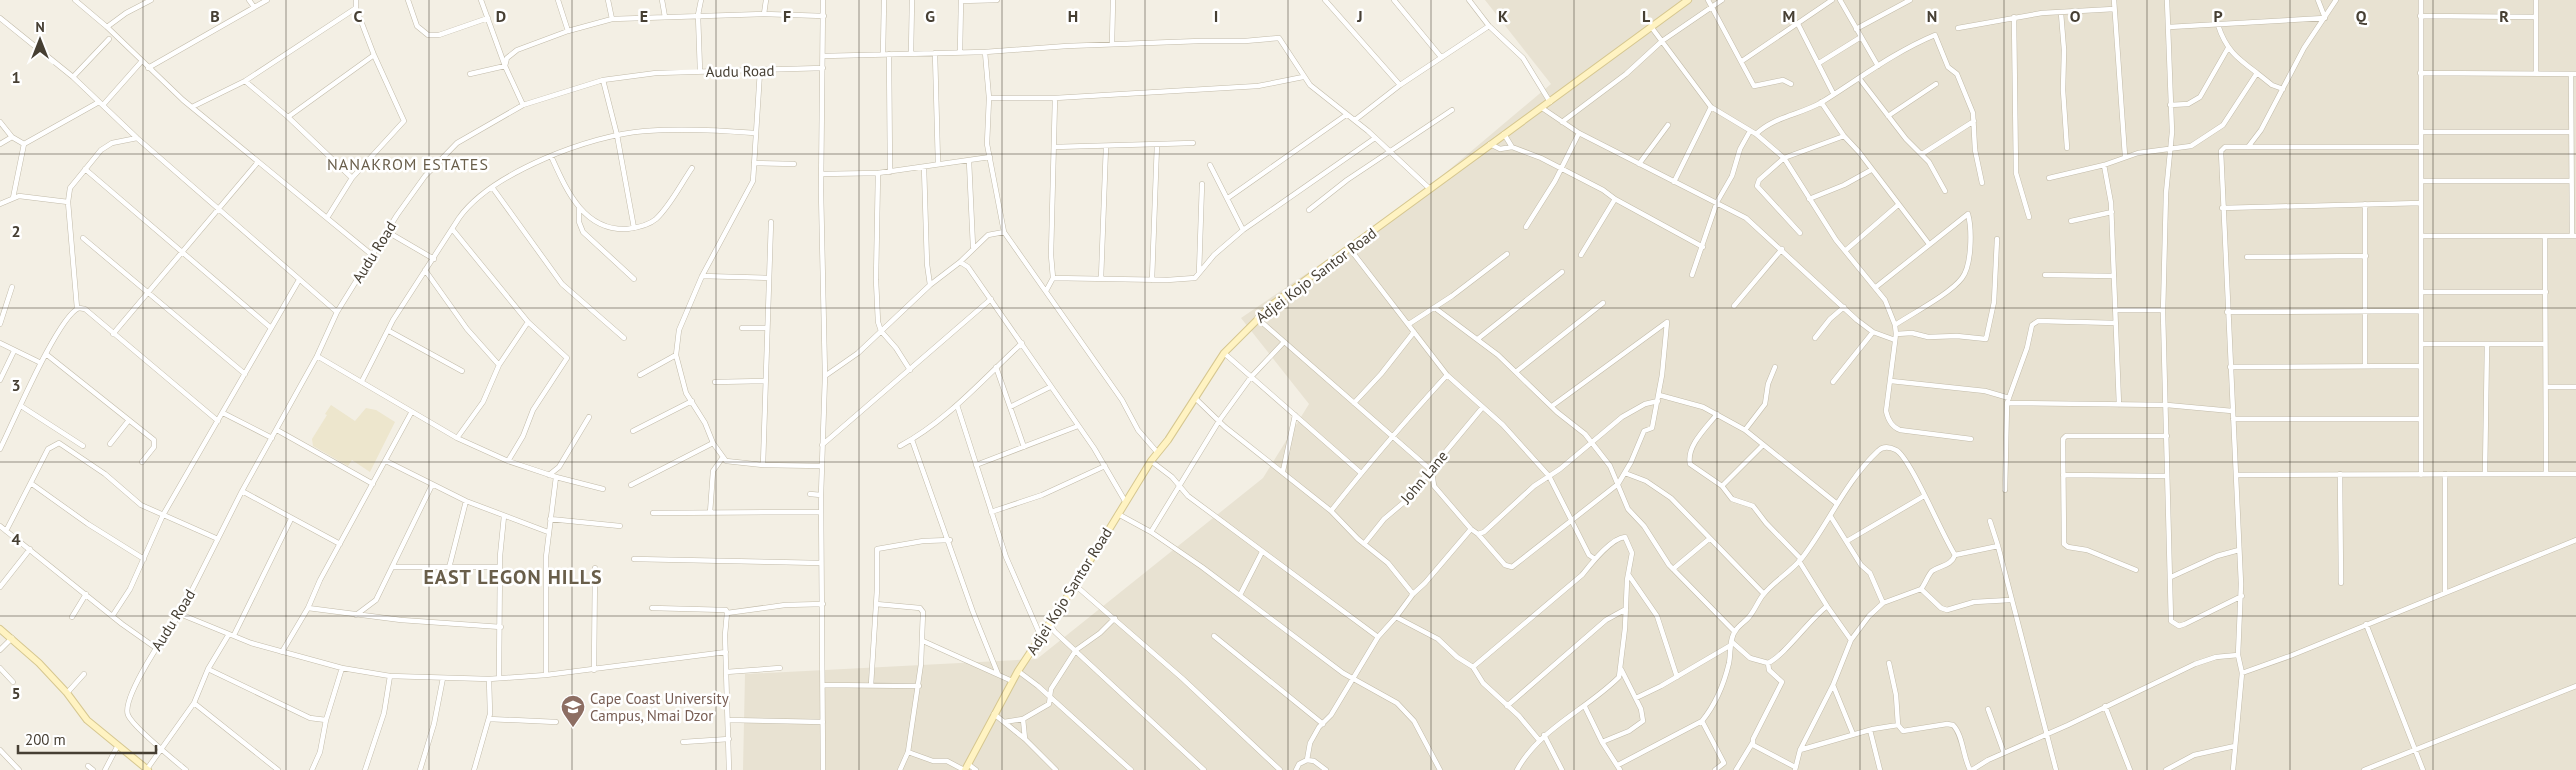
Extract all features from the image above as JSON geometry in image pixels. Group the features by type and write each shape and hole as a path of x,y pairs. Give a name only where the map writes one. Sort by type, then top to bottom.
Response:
{"street":[{"path":"75,0 108,27 141,62 192,107 372,256"},
{"path":"108,27 141,2 151,0"},
{"path":"249,0 254,7"},
{"path":"148,68 268,0"},
{"path":"327,218 352,178 404,121 374,54 356,8 356,0"},
{"path":"408,0 417,26 428,35 439,35 488,18"},
{"path":"481,0 505,66 523,105"},
{"path":"558,0 568,31"},
{"path":"608,0 612,19"},
{"path":"662,0 665,16"},
{"path":"700,71 698,15 701,0"},
{"path":"764,14 766,0"},
{"path":"823,770 823,604 820,495 826,376 822,174 824,0"},
{"path":"883,54 884,0"},
{"path":"911,53 912,0"},
{"path":"960,52 961,1 997,0"},
{"path":"1112,44 1113,0"},
{"path":"1325,0 1400,85"},
{"path":"1394,0 1441,57"},
{"path":"1470,0 1489,26 1523,58 1550,103"},
{"path":"1708,0 1754,86 1783,80 1791,84"},
{"path":"1562,122 1626,74 1662,41 1722,0"},
{"path":"1742,61 1832,0"},
{"path":"1840,0 1878,66"},
{"path":"1856,29 1910,0"},
{"path":"2114,0 2125,156"},
{"path":"2167,0 2170,27 2168,50 2171,151 2166,193 2163,310 2167,405 2171,621 2179,626 2204,616 2242,596"},
{"path":"2318,0 2325,18"},
{"path":"2248,147 2261,130 2304,48 2336,0"},
{"path":"2421,0 2421,475"},
{"path":"2536,0 2536,73"},
{"name":"Adjei Kojo Santor Road","path":"965,768 1018,671 1075,585 1125,501 1157,452 1168,440 1224,353 1257,318 1490,144 1550,103 1652,28 1686,1"},
{"path":"192,107 245,82 356,8"},
{"path":"1958,28 2014,16 2114,9"},
{"path":"2061,13 2067,148"},
{"path":"505,66 506,58 517,50 568,31 612,19 764,14 824,16"},
{"path":"2014,16 2016,173 2029,216"},
{"path":"2420,16 2536,17"},
{"path":"0,18 73,77 137,138 337,312"},
{"path":"2170,27 2325,18"},
{"path":"1798,24 1833,93"},
{"path":"2218,25 2228,48 2272,85 2283,88"},
{"path":"1355,120 1400,85 1489,26"},
{"path":"1652,28 1711,107 1756,134 1784,158 1836,240 1885,300 1895,324 1896,334 1886,411 1889,420 1895,428 1971,440"},
{"path":"1756,134 1771,122 1821,102 1911,45 1935,35 1948,67 1958,74 1974,121 1975,150 1982,183"},
{"path":"1819,63 1861,36"},
{"path":"824,56 985,52 1112,44 1244,41 1278,38 1303,77 1390,150 1430,189"},
{"path":"73,77 109,39"},
{"path":"2170,106 2188,104 2200,97 2228,48"},
{"path":"985,52 988,98 987,144 1004,232 1122,400 1138,430 1157,452"},
{"path":"935,53 938,164"},
{"path":"288,117 374,54"},
{"path":"889,54 890,172"},
{"path":"24,144 101,104 141,62"},
{"path":"470,74 505,66"},
{"name":"Audu Road","path":"162,750 129,717 128,706 156,648 180,614 242,491 317,356 337,312 386,231 425,176 457,144 523,105 603,80 656,73 823,68"},
{"path":"760,70 753,180 702,276 679,330 676,355 685,389 713,443 723,457 731,463 822,466"},
{"path":"2049,178 2104,165 2125,156 2171,151 2191,146 2223,125 2257,73"},
{"path":"2420,73 2573,74 2571,181 2574,236 2421,236"},
{"path":"988,98 1055,98 1258,86 1303,77"},
{"path":"1859,78 1888,116 1922,154 1946,191"},
{"path":"603,80 618,135 634,228"},
{"path":"245,82 288,117 352,178"},
{"path":"1888,116 1936,84"},
{"path":"1046,291 1053,278 1051,254 1055,98"},
{"path":"1821,102 1844,136 1859,152 1929,244"},
{"path":"1674,182 1711,107"},
{"path":"1542,108 1579,133 1746,218 1782,249 1830,296 1873,332 1895,340"},
{"path":"1309,210 1390,150 1452,110"},
{"path":"1228,198 1346,115"},
{"path":"1922,154 1974,121"},
{"path":"0,122 12,136 24,144"},
{"path":"1639,164 1668,125"},
{"path":"362,381 393,320 425,270 434,260 468,206 492,187 528,166 551,156 618,135 670,129 755,133"},
{"path":"1692,275 1717,202 1732,176 1740,149 1750,131"},
{"path":"2420,132 2571,132"},
{"path":"1526,226 1562,168 1579,133"},
{"path":"1504,134 1512,147"},
{"path":"0,144 12,136"},
{"path":"1800,233 1757,186 1759,180 1784,158 1844,136"},
{"path":"77,308 68,202 70,188 106,146 137,138"},
{"path":"1053,278 1152,280 1193,278 1199,274 1214,255 1243,230 1375,138"},
{"path":"1054,147 1192,143"},
{"path":"13,198 24,144"},
{"path":"1152,280 1157,144"},
{"path":"1490,144 1500,149 1512,147 1562,168 1603,190 1615,200 1703,247"},
{"path":"1101,279 1106,146"},
{"path":"2233,770 2242,673 2238,655 2242,596 2222,208 2221,150 2226,147 2420,147"},
{"path":"551,156 564,186 579,208 596,222 619,229 634,228 655,220 692,168"},
{"path":"822,174 890,172 990,157"},
{"path":"969,161 973,248"},
{"path":"114,334 258,162"},
{"path":"754,163 794,164"},
{"path":"1210,165 1243,230"},
{"path":"2104,165 2112,212 2119,405"},
{"path":"924,167 927,264 930,285"},
{"path":"85,169 271,328"},
{"path":"1810,199 1844,185 1871,170"},
{"path":"878,173 876,311 881,332 896,348 910,370"},
{"path":"2421,181 2571,181"},
{"path":"1199,274 1202,184"},
{"path":"492,187 562,284 624,338"},
{"path":"0,204 13,198 68,202"},
{"path":"1581,255 1615,200"},
{"path":"2364,366 2365,204"},
{"path":"2222,208 2421,204"},
{"path":"1846,250 1898,205"},
{"path":"579,208 579,222 583,232 634,279"},
{"path":"2070,221 2112,212"},
{"path":"1876,287 1968,214 1971,235 1970,254 1963,278 1895,324"},
{"path":"763,465 771,222"},
{"path":"453,230 528,322 567,358 533,410 523,436 508,461"},
{"path":"386,231 434,260"},
{"path":"826,376 858,353 930,285 960,262 988,235 1004,232"},
{"path":"2546,236 2546,474"},
{"path":"82,238 245,374"},
{"path":"1896,334 1912,333 1928,337 1956,336 1986,339 1994,302 1997,239"},
{"path":"1350,249 1447,375 1503,425 1549,476 1589,555 1595,559"},
{"path":"1734,306 1782,249"},
{"path":"1409,324 1435,308 1507,254"},
{"path":"2247,257 2366,256"},
{"path":"960,262 968,267 1022,343 1050,388 1105,466 1125,501"},
{"path":"425,270 467,329 499,365"},
{"path":"1479,338 1562,272"},
{"path":"2045,275 2114,276"},
{"path":"702,276 769,278"},
{"path":"113,615 130,589 163,515 299,280"},
{"path":"0,324 12,287"},
{"path":"2421,292 2546,292"},
{"path":"822,445 991,299"},
{"path":"1517,371 1603,302"},
{"path":"1815,338 1830,319 1844,307"},
{"path":"0,449 41,363 66,317 77,308 85,309 218,422"},
{"path":"1435,308 1479,338 1517,371 1591,442 1607,462 1628,509 1644,526 1673,569 1734,631"},
{"path":"2115,310 2163,310"},
{"path":"2227,312 2421,312"},
{"path":"1257,318 1390,436 1430,468 1434,474 1434,486 1505,565 1512,567 1618,484 1644,431 1652,428 1659,395 1667,322 1552,406"},
{"path":"2005,490 2008,400 2027,348 2032,325 2038,321 2116,323"},
{"path":"457,438 483,402 499,365 528,322"},
{"path":"742,328 767,328"},
{"path":"388,331 462,371"},
{"path":"1354,403 1381,374 1414,332"},
{"path":"1833,382 1873,332"},
{"path":"1151,532 1219,420 1251,377 1284,342"},
{"path":"0,343 41,363"},
{"path":"900,446 912,440 957,405 1022,343"},
{"path":"2421,344 2545,344"},
{"path":"2485,474 2487,344"},
{"path":"0,380 14,351"},
{"path":"1224,353 1361,473"},
{"path":"46,354 155,443 142,462"},
{"path":"640,375 676,355"},
{"path":"317,356 362,381 411,413 457,438 508,461 549,475 603,489"},
{"path":"2230,367 2421,366"},
{"path":"996,367 1024,447"},
{"path":"1745,430 1765,404 1768,384 1775,367"},
{"path":"1331,511 1390,436 1416,412 1447,375"},
{"path":"1891,380 1985,391 2008,400 2119,405 2167,405 2232,411"},
{"path":"715,382 766,381"},
{"path":"2546,388 2576,387"},
{"path":"1010,407 1050,388"},
{"path":"1659,395 1703,407 1745,430 1836,503"},
{"path":"1195,398 1219,420 1331,511 1364,544 1397,572 1413,594"},
{"path":"633,432 692,401"},
{"path":"1478,534 1484,532 1534,486 1622,417 1645,404 1658,401"},
{"path":"957,405 1006,557 1041,637"},
{"path":"21,406 82,446"},
{"name":"John Lane","path":"1364,544 1384,519 1403,503 1430,468 1482,408"},
{"path":"223,413 272,438"},
{"path":"282,652 308,608 340,544 411,413"},
{"path":"1717,414 1695,442 1689,458 1690,464 1722,486 1732,499 1753,506 1800,560 1827,606 1851,640"},
{"path":"1283,471 1295,415"},
{"path":"549,475 559,467 578,439 589,417"},
{"path":"2233,420 2421,419"},
{"path":"110,444 129,420"},
{"path":"976,465 1078,426"},
{"path":"277,430 373,484"},
{"path":"2136,570 2087,550 2068,547 2064,544 2062,445 2066,436 2167,436"},
{"path":"912,440 950,540 973,612 998,674"},
{"path":"6,531 32,484 48,449 58,443 62,443 105,474 141,505 218,539"},
{"path":"631,486 713,443"},
{"path":"1722,486 1763,445"},
{"path":"1585,707 1602,742 1619,768 1702,721 1716,698 1728,664 1734,631 1749,617 1764,594 1800,560 1831,517 1836,503 1864,467 1884,447 1899,453 1924,496 1944,538 1955,554"},
{"path":"710,513 712,470 723,457"},
{"path":"386,460 466,501 548,532"},
{"path":"1151,461 1180,485 1188,496 1378,637"},
{"path":"991,512 1042,495 1105,466"},
{"path":"1624,472 1646,481 1667,495 1764,594"},
{"path":"2340,474 2341,583"},
{"path":"2445,593 2446,474"},
{"path":"2236,475 2576,474"},
{"path":"2063,475 2167,476"},
{"path":"546,675 548,532 556,477"},
{"path":"32,484 88,524 144,559"},
{"path":"356,615 376,600 432,485"},
{"path":"242,491 340,544"},
{"path":"810,494 820,495"},
{"path":"1847,542 1924,496"},
{"path":"449,568 466,501"},
{"path":"653,514 821,512"},
{"path":"1118,514 1151,532 1240,595 1308,649 1371,689 1383,694 1406,712 1440,770"},
{"path":"499,678 501,627 500,567 504,516"},
{"path":"1831,517 1861,565 1870,573 1884,603"},
{"path":"0,629 12,638 67,693 87,720 147,770 194,703 208,670 231,635 291,519"},
{"path":"550,519 620,526"},
{"path":"1990,521 1998,546 2010,600 2048,733 2056,770"},
{"path":"0,526 156,648"},
{"path":"1307,760 1310,743 1331,715 1378,637 1396,618 1413,594 1425,583 1471,529"},
{"path":"1473,667 1582,575 1595,559 1620,538 1626,538 1632,553 1628,574 1618,678 1585,707 1544,735 1517,770"},
{"path":"1673,569 1709,539"},
{"path":"871,685 877,549 950,540"},
{"path":"2242,673 2257,669 2576,540"},
{"path":"1955,554 1998,546"},
{"path":"0,587 30,549"},
{"path":"2170,578 2217,556 2239,550"},
{"path":"1240,595 1262,552"},
{"path":"1753,742 1759,750 1795,769 1800,750 1833,685 1851,640 1869,616 1884,603 1921,589 1930,574 1953,560 1955,554"},
{"path":"634,559 821,563"},
{"path":"392,567 500,567"},
{"path":"594,670 595,568"},
{"path":"1628,574 1657,616 1677,677"},
{"path":"1075,585 1115,618 1280,770"},
{"path":"1921,589 1941,608 1947,610 1974,602 2010,600"},
{"path":"72,617 86,594"},
{"path":"652,608 726,610 727,613 785,605 823,604"},
{"path":"876,604 922,610 923,641 919,686 908,752 900,770"},
{"path":"1732,644 1750,658 1768,662 1778,657 1814,616 1827,606"},
{"path":"308,608 400,620 501,627"},
{"path":"1508,706 1606,620 1626,609"},
{"path":"727,613 726,672 729,770"},
{"path":"180,614 231,635 282,652 342,668 390,676 489,679 546,675 726,652"},
{"path":"1004,722 1023,719 1049,704 1051,689 1076,650 1100,633 1115,618"},
{"path":"1396,618 1438,639 1457,657 1473,667 1483,683 1508,706 1539,740"},
{"path":"1049,623 1055,632 1204,770"},
{"path":"2366,624 2423,770"},
{"path":"1214,636 1323,724"},
{"path":"0,650 12,638"},
{"path":"923,641 1012,681"},
{"path":"1636,698 1677,677 1732,644"},
{"path":"1889,663 1896,695 1898,725 1903,731 1908,732 1953,725 1958,730 1963,757 1971,770 2195,664 2216,657 2238,655"},
{"path":"1736,770 1753,742 1782,682 1769,670 1768,662"},
{"path":"0,668 13,682"},
{"path":"312,770 320,752 326,720 342,668"},
{"path":"726,672 780,668"},
{"path":"1602,742 1640,724 1643,715 1620,669"},
{"path":"208,670 310,718 326,720"},
{"path":"1018,671 1050,696 1131,770"},
{"path":"67,693 84,674"},
{"path":"366,770 384,713 390,676"},
{"path":"420,770 434,724 443,678"},
{"path":"474,770 489,719 489,679"},
{"path":"823,685 919,686"},
{"path":"1833,685 1853,734"},
{"path":"2364,770 2576,686"},
{"path":"194,703 278,770"},
{"path":"2105,706 2130,770"},
{"path":"1988,709 2004,753"},
{"path":"994,714 1025,739 1056,770"},
{"path":"489,719 556,722"},
{"path":"1023,719 1025,739"},
{"path":"728,720 823,722"},
{"path":"1702,721 1724,763 1721,768 1715,770"},
{"path":"1800,750 1853,734 1898,725"},
{"path":"1870,730 1880,770"},
{"path":"1544,735 1562,770"},
{"path":"682,742 729,739"},
{"path":"105,770 117,746"},
{"path":"2166,770 2194,755 2235,746"},
{"path":"0,750 19,770"},
{"path":"162,750 186,770"},
{"path":"908,752 929,760 947,761 976,770"},
{"path":"1296,770 1300,764 1307,760 1314,761 1326,770"},
{"path":"88,766 93,770"}],"shaded area":[{"path":"1485,0 2576,0 2576,770 743,770 745,674 1037,659 1263,478 1309,404 1241,318 1405,207 1551,84"},
{"path":"331,405 355,421 366,408 376,410 395,422 370,472 352,460 348,466 313,446 312,439"}],"place":[{"name":"Cape Coast University Campus, Nmai Dzor","path":"573,728"}],"district":[{"name":"NANAKROM ESTATES","path":"408,164"},
{"name":"EAST LEGON HILLS","path":"513,577"}]}
